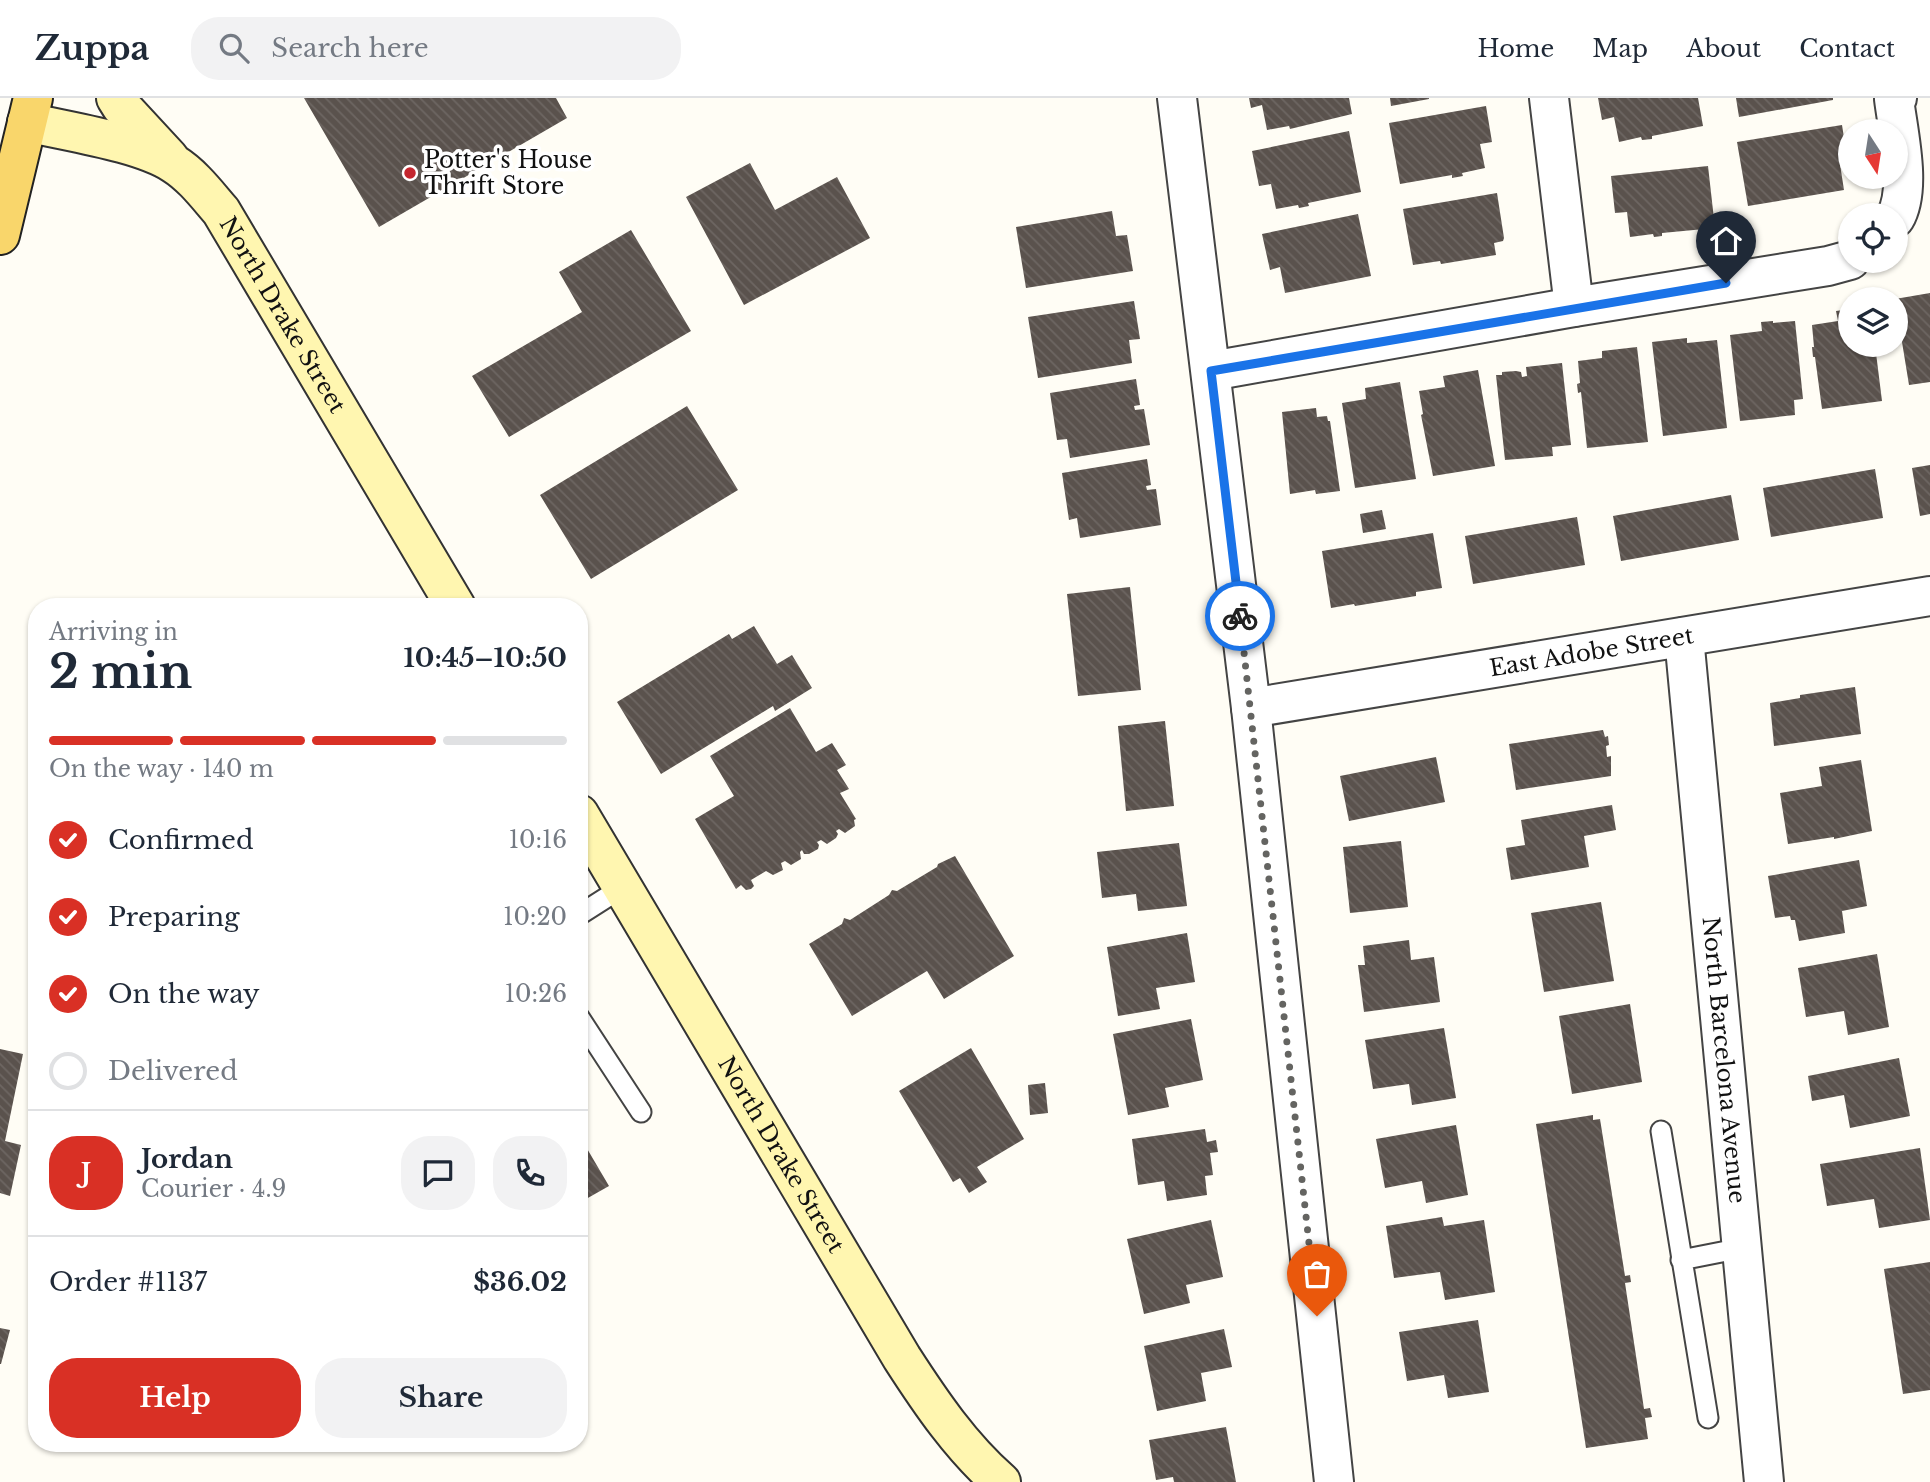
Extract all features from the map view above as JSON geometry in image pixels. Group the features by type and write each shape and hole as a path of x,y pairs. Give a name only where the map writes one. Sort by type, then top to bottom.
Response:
{"main road":[{"path":"0,234 30,110"}],"street":[{"path":"116,98 175,165"},
{"path":"1177,98 1251,708 1334,1482"},
{"path":"1549,98 1574,307"},
{"path":"1895,98 1903,175 1900,203"},
{"name":"North Drake Street","path":"30,110 147,150 175,165 201,187 221,211 451,598"},
{"path":"1211,371 1838,264"},
{"name":"East Adobe Street","path":"1251,708 1930,596"},
{"name":"North Barcelona Avenue","path":"1684,637 1764,1482"},
{"name":"North Drake Street","path":"588,829 931,1404 963,1443 1001,1482"}],"lane":[{"path":"588,909 623,887"},
{"path":"588,1031 641,1112"},
{"path":"1661,1131 1708,1418"},
{"path":"1681,1260 1742,1248"}],"building":[{"name":"Potter's House Thrift Store","path":"304,98 556,98 567,118 379,227"},
{"path":"1249,98 1349,98 1352,114 1290,129 1289,126 1267,130 1262,105 1251,108"},
{"path":"1390,98 1429,98 1429,99 1391,106"},
{"path":"1598,98 1698,98 1703,126 1652,136 1652,139 1642,140 1641,137 1619,142 1614,117 1602,120"},
{"path":"1736,98 1833,98 1833,100 1739,117"},
{"path":"1486,106 1492,142 1480,144 1485,168 1462,173 1463,176 1452,178 1452,175 1400,184 1389,123"},
{"path":"1838,126 1838,189 1844,190 1748,206 1737,142"},
{"path":"1349,131 1361,192 1308,203 1309,206 1299,208 1298,205 1276,209 1271,184 1259,186 1252,151"},
{"path":"750,163 775,210 837,177 870,238 744,305 686,197"},
{"path":"1708,166 1715,228 1662,233 1662,236 1654,237 1653,234 1630,237 1627,212 1615,213 1611,176"},
{"path":"1497,193 1504,238 1503,241 1494,243 1496,255 1441,264 1440,261 1413,265 1403,209"},
{"path":"1112,211 1116,236 1127,235 1133,271 1026,288 1016,227"},
{"path":"1358,214 1371,276 1285,293 1280,267 1270,270 1262,234"},
{"path":"631,230 691,331 509,437 472,376 582,312 559,272"},
{"path":"1930,293 1930,382 1909,385 1904,357 1908,357 1908,297"},
{"path":"1134,301 1140,339 1129,340 1132,363 1038,378 1028,317"},
{"path":"1795,321 1803,399 1794,400 1795,415 1740,421 1730,335 1762,331 1761,322"},
{"path":"1838,321 1838,357 1876,357 1882,401 1822,409 1813,357 1812,325"},
{"path":"1687,338 1687,343 1717,340 1727,428 1663,436 1652,342"},
{"path":"1637,347 1648,442 1587,448 1581,392 1578,393 1577,384 1580,383 1578,361 1602,358 1602,351"},
{"path":"1562,363 1571,445 1552,447 1553,456 1505,460 1496,375 1516,371 1521,372 1522,377 1527,376 1526,367"},
{"path":"1478,370 1495,466 1433,476 1419,391 1445,387 1443,376"},
{"path":"1136,379 1140,405 1134,406 1135,410 1144,409 1150,445 1070,458 1067,439 1057,440 1050,393"},
{"path":"1400,382 1416,479 1355,488 1342,403 1366,399 1365,388"},
{"path":"687,406 738,490 591,579 540,495"},
{"path":"1316,408 1317,417 1327,416 1330,421 1340,491 1316,494 1315,490 1290,494 1282,412"},
{"path":"1147,459 1151,485 1146,486 1147,490 1156,489 1161,525 1080,538 1077,518 1069,520 1062,473"},
{"path":"1930,465 1930,514 1920,516 1912,468"},
{"path":"1875,469 1883,518 1771,537 1763,488"},
{"path":"1731,495 1739,540 1621,561 1613,516"},
{"path":"1382,510 1386,529 1363,533 1360,514"},
{"path":"1577,517 1585,565 1473,584 1465,536"},
{"path":"1433,533 1442,588 1416,592 1416,596 1331,608 1322,551"},
{"path":"1130,587 1141,690 1078,696 1067,594"},
{"path":"754,626 777,664 792,655 812,688 775,711 773,706 661,774 617,702 729,634 732,639"},
{"path":"1855,687 1861,734 1774,746 1770,703 1800,698 1800,695"},
{"path":"790,708 816,752 832,743 846,765 837,770 849,789 840,793 856,819 855,826 845,833 839,829 836,831 836,838 827,844 821,840 817,842 818,849 809,854 804,854 802,850 801,859 791,865 785,861 781,863 783,870 773,875 766,871 751,880 754,886 751,889 746,890 741,885 736,889 695,819 734,796 710,756"},
{"path":"1165,721 1174,806 1126,811 1118,726"},
{"path":"1603,730 1605,737 1608,736 1609,745 1606,746 1607,757 1611,756 1611,776 1516,790 1509,744"},
{"path":"1436,757 1445,802 1349,821 1340,776"},
{"path":"1861,760 1872,831 1788,844 1780,793 1822,786 1819,767"},
{"path":"1612,805 1616,830 1584,836 1589,867 1511,880 1506,848 1525,845 1521,820"},
{"path":"1401,841 1408,907 1350,913 1343,847"},
{"path":"1179,843 1187,906 1138,911 1136,894 1102,898 1097,852"},
{"path":"955,856 1014,956 944,999 927,971 852,1016 809,944 842,924 844,918 850,920 889,895 892,890 897,891"},
{"path":"1859,860 1867,906 1842,911 1845,933 1799,941 1795,920 1791,920 1790,916 1775,918 1768,876"},
{"path":"1601,902 1614,981 1544,992 1531,913"},
{"path":"1187,933 1195,982 1156,988 1160,1009 1118,1016 1107,947"},
{"path":"1409,940 1411,960 1434,957 1440,1002 1364,1012 1358,965 1365,965 1363,946"},
{"path":"1877,954 1889,1027 1848,1035 1844,1011 1806,1017 1798,968"},
{"path":"1630,1004 1642,1082 1572,1094 1559,1016"},
{"path":"1191,1019 1203,1080 1165,1088 1169,1107 1128,1115 1113,1034"},
{"path":"1444,1028 1456,1098 1412,1105 1409,1084 1373,1089 1365,1040"},
{"path":"971,1048 1024,1139 977,1167 987,1182 969,1193 960,1178 953,1182 899,1091"},
{"path":"0,1049 23,1054 5,1141 21,1145 10,1196 0,1193"},
{"path":"1899,1058 1910,1116 1850,1128 1844,1095 1812,1101 1808,1076"},
{"path":"1045,1083 1048,1113 1030,1115 1028,1085"},
{"path":"1593,1115 1593,1120 1600,1119 1625,1276 1630,1275 1631,1282 1625,1283 1644,1409 1650,1408 1652,1417 1645,1418 1648,1439 1586,1448 1536,1124"},
{"path":"1456,1125 1468,1195 1426,1203 1422,1181 1385,1188 1376,1139"},
{"path":"1205,1129 1207,1142 1216,1140 1218,1152 1210,1153 1213,1175 1205,1176 1207,1195 1167,1201 1164,1181 1138,1185 1132,1139"},
{"path":"1920,1148 1930,1220 1879,1228 1874,1199 1827,1206 1820,1164"},
{"path":"588,1150 609,1186 588,1198"},
{"path":"1442,1217 1444,1226 1484,1220 1495,1292 1445,1300 1440,1272 1394,1278 1386,1226"},
{"path":"1211,1220 1223,1277 1186,1285 1190,1303 1144,1314 1127,1239"},
{"path":"1930,1262 1930,1390 1903,1394 1884,1269"},
{"path":"1478,1320 1489,1392 1448,1398 1444,1375 1407,1381 1399,1332"},
{"path":"0,1328 10,1330 1,1364 0,1364"},
{"path":"1224,1329 1232,1367 1201,1373 1206,1401 1157,1411 1144,1346"},
{"path":"1226,1427 1236,1482 1174,1482 1173,1477 1156,1480 1149,1440"}],"way so far":[{"path":"1240,616 1317,1316"}],"place":[{"name":"Potter's House Thrift Store","path":"410,173"}],"route":[{"path":"1240,616 1211,371 1726,283"}]}
